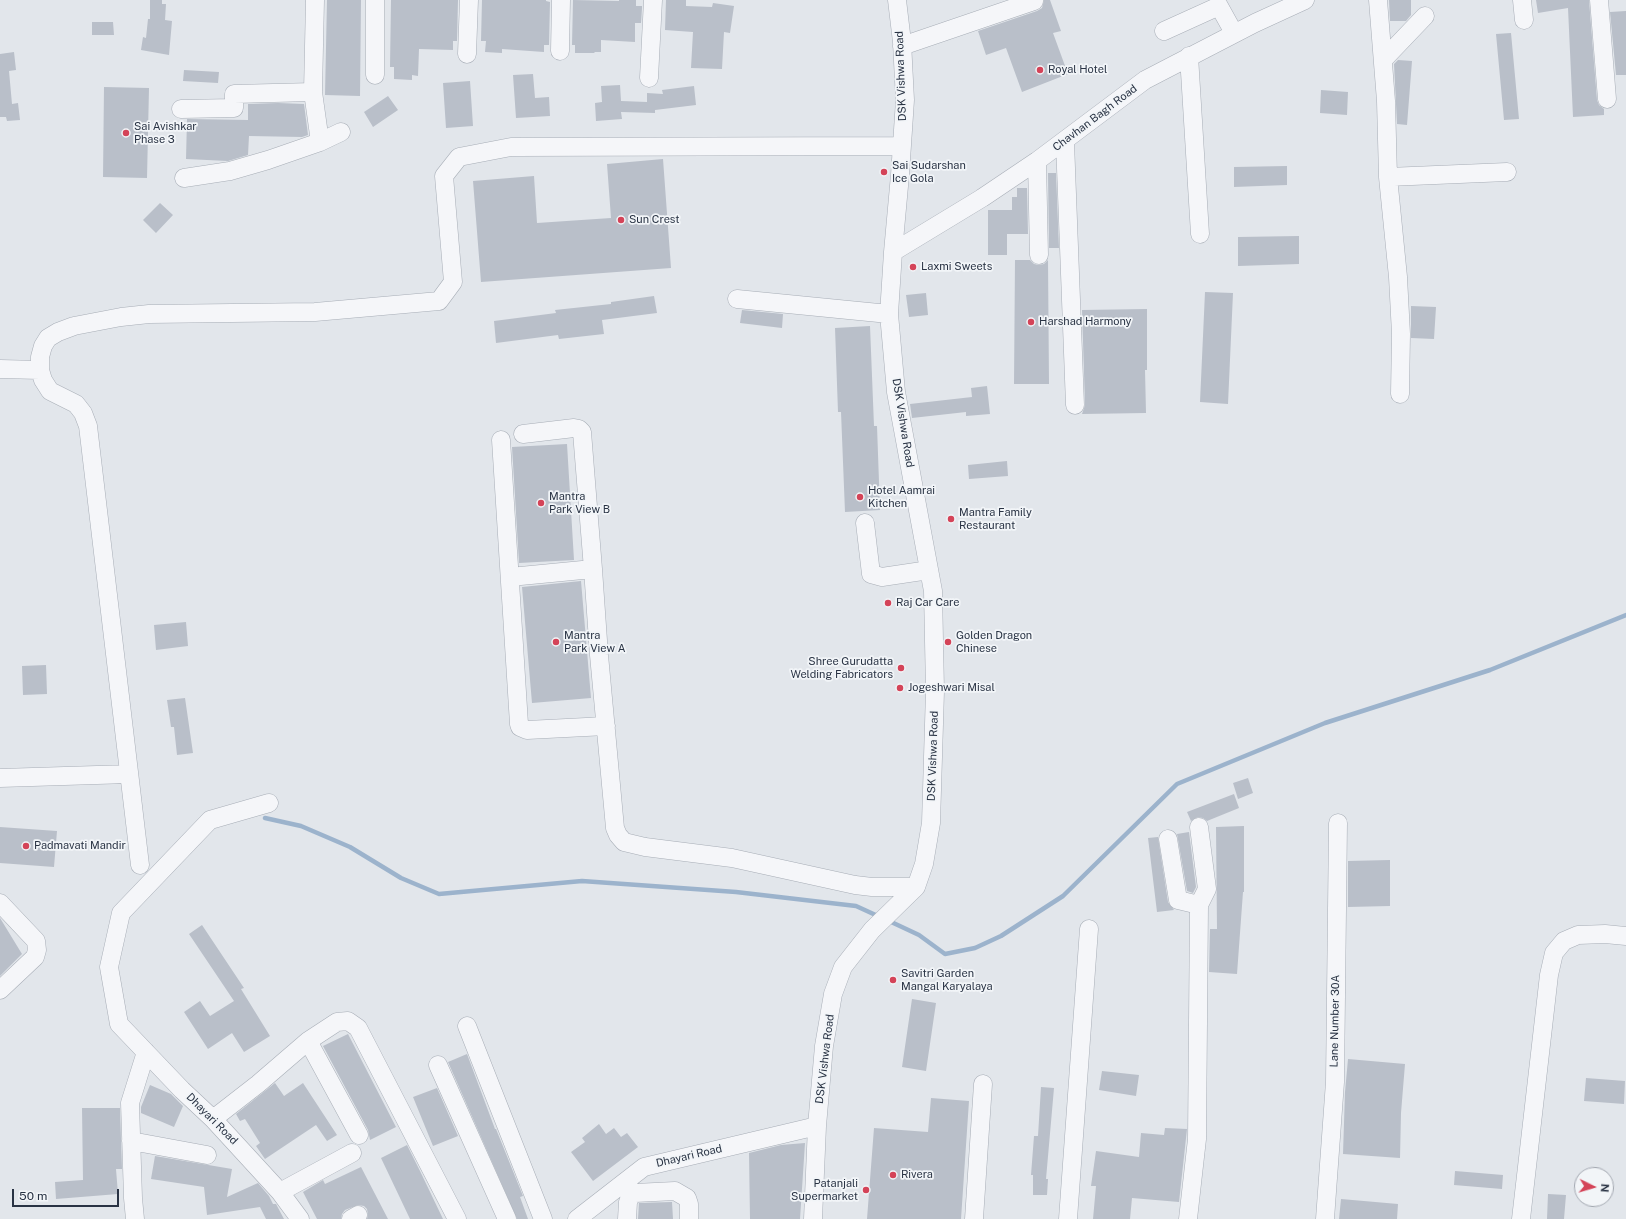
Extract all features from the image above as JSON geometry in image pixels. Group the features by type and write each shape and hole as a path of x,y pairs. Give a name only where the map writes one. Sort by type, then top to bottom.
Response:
{"street":[{"path":"315,0 313,92 320,142"},
{"path":"375,0 375,75"},
{"path":"467,54 469,0"},
{"path":"560,51 561,0"},
{"path":"649,78 653,0"},
{"name":"DSK Vishwa Road","path":"813,1219 817,1126 824,1046 834,994 843,967 872,930 910,893 924,864 931,823 935,692 933,592 896,392 889,314 905,100 902,46 897,0"},
{"name":"Chavhan Bagh Road","path":"893,252 982,198 1065,142 1144,80 1234,33 1305,0"},
{"path":"1378,0 1383,60 1388,177 1398,277 1401,334 1400,394"},
{"path":"1522,0 1524,20"},
{"path":"1599,0 1607,99"},
{"path":"902,46 1034,1"},
{"path":"1164,30 1219,6 1234,33"},
{"path":"1383,60 1426,16"},
{"path":"1190,56 1200,234"},
{"path":"182,109 234,108 234,94 313,92"},
{"path":"184,178 230,171 268,160 320,142 341,132"},
{"path":"1065,142 1075,405"},
{"path":"140,865 88,426 83,413 76,404 50,391 43,380 40,370 40,357 43,346 48,338 58,332 74,326 121,317 149,314 314,312 439,301 453,282 444,176 459,157 511,146 902,146"},
{"path":"1037,161 1039,255"},
{"path":"1388,177 1508,172"},
{"path":"736,299 889,314"},
{"path":"0,369 40,370"},
{"path":"523,434 574,428 579,429 582,432 599,655 615,828 618,835 624,842 645,847 732,858 855,885 910,893"},
{"path":"501,440 520,727 527,730 606,726"},
{"path":"865,523 871,574 882,577 929,570"},
{"path":"510,577 593,569"},
{"path":"0,778 130,774"},
{"name":"Dhayari Road","path":"269,803 210,820 121,913 108,967 119,1024 182,1090 213,1119 280,1192 300,1219"},
{"name":"Lane Number 30A","path":"1325,1219 1335,1082 1338,823"},
{"path":"1188,1219 1197,1139 1199,905 1207,889 1199,827"},
{"path":"1168,839 1178,900 1199,905"},
{"path":"0,903 36,941 37,950 35,957 0,990"},
{"path":"1068,1219 1089,929"},
{"path":"1521,1219 1549,975 1554,954 1564,941 1578,935 1605,934 1626,936"},
{"path":"213,1119 258,1084 308,1041 337,1022 348,1021 358,1028 457,1219"},
{"path":"467,1026 543,1219"},
{"path":"308,1041 359,1135"},
{"path":"135,1219 130,1103 146,1052"},
{"path":"438,1065 507,1219"},
{"path":"974,1219 983,1084"},
{"name":"Dhayari Road","path":"577,1219 644,1167 817,1126"},
{"path":"131,1141 207,1156"},
{"path":"280,1192 352,1153"},
{"path":"673,1160 675,1191"},
{"path":"627,1219 628,1202 630,1197 636,1194 675,1191 687,1198 689,1204 689,1219"}],"building":[{"path":"150,0 162,0 162,4 166,4 165,20 172,21 169,55 141,50 143,37 146,38 148,19 150,19"},
{"path":"327,0 361,0 360,96 325,95"},
{"path":"391,0 458,0 457,41 453,41 453,50 419,49 418,76 412,75 412,80 394,79 394,67 390,67"},
{"path":"482,0 546,0 550,2 549,45 544,45 544,52 502,49 502,53 485,52 486,41 481,41"},
{"path":"573,0 636,0 636,6 642,6 642,8 641,23 635,23 635,42 601,40 601,52 575,53 575,45 572,45"},
{"path":"666,0 686,0 686,6 712,7 713,3 734,6 730,33 724,32 722,69 691,68 693,32 665,30"},
{"path":"1044,0 1050,0 1061,31 1053,33 1068,74 1022,92 1006,48 986,55 978,31 1037,11 1042,8"},
{"path":"1389,0 1411,0 1411,15 1406,21 1390,21"},
{"path":"1536,0 1589,0 1597,100 1599,105 1604,109 1604,115 1573,117 1568,8 1538,13"},
{"path":"1626,11 1626,75 1616,75 1610,12"},
{"path":"92,22 113,22 114,35 92,35"},
{"path":"1511,33 1519,119 1504,120 1496,34"},
{"path":"14,52 16,70 9,71 12,104 18,103 20,120 7,121 6,117 0,117 0,54"},
{"path":"1398,60 1412,61 1407,125 1397,124 1394,64"},
{"path":"184,70 219,72 218,83 183,81"},
{"path":"533,74 535,98 549,97 550,116 516,118 513,75"},
{"path":"470,81 473,126 446,128 443,83"},
{"path":"620,85 621,101 647,102 647,93 663,94 662,90 694,86 696,105 655,110 655,113 621,112 622,119 596,121 595,103 602,102 601,86"},
{"name":"Sai Avishkar Phase 3","path":"104,87 149,88 147,178 103,177"},
{"path":"1321,90 1348,92 1347,115 1320,113"},
{"path":"388,96 398,110 373,127 364,112"},
{"path":"248,104 304,104 308,135 302,137 249,136 248,155 228,161 186,159 187,119 248,120"},
{"name":"Sun Crest","path":"663,159 671,268 481,282 473,181 534,176 537,223 611,218 607,164"},
{"path":"1287,166 1287,185 1234,187 1234,167"},
{"path":"1048,173 1056,173 1059,248 1049,248"},
{"path":"1017,188 1027,188 1028,234 1007,234 1007,255 988,255 988,210 1012,210 1012,197 1017,197"},
{"path":"160,203 173,215 156,233 143,220"},
{"path":"1299,236 1299,264 1238,266 1238,237"},
{"name":"Harshad Harmony","path":"1015,260 1030,260 1034,264 1039,265 1044,264 1048,260 1049,384 1014,384"},
{"path":"1205,292 1233,293 1228,404 1200,402"},
{"path":"926,293 928,315 909,317 906,295"},
{"path":"654,296 657,313 602,320 604,334 559,339 558,335 496,343 494,321 556,313 555,310 611,304 611,302"},
{"path":"1411,306 1436,307 1434,339 1411,338"},
{"path":"1147,309 1147,370 1145,370 1146,413 1082,414 1085,405 1082,310"},
{"path":"742,310 783,314 782,328 740,323"},
{"path":"870,326 874,426 877,426 880,510 845,512 841,412 838,412 835,328"},
{"path":"987,386 990,414 966,416 966,412 912,418 910,404 972,397 971,388"},
{"name":"Mantra Park View B","path":"567,444 574,560 519,563 512,447"},
{"path":"1007,461 1008,476 969,479 968,465"},
{"name":"Mantra Park View A","path":"581,581 591,698 532,703 522,587"},
{"path":"186,622 188,646 156,650 154,625"},
{"path":"46,665 47,694 23,695 22,666"},
{"path":"185,698 193,753 177,755 174,727 171,727 167,700"},
{"path":"1248,778 1253,793 1238,799 1233,783"},
{"path":"1234,794 1239,808 1207,821 1198,817 1191,821 1187,812"},
{"path":"1244,826 1244,892 1237,974 1209,972 1210,929 1217,929 1216,827"},
{"path":"0,827 57,831 54,867 0,863"},
{"path":"1189,832 1196,887 1193,893 1187,891 1177,834"},
{"path":"1158,837 1168,902 1174,910 1157,912 1148,838"},
{"path":"1390,860 1390,906 1348,907 1348,861"},
{"path":"0,918 22,954 0,976"},
{"path":"202,925 244,988 241,989 270,1036 244,1052 232,1033 208,1049 184,1012 200,1001 210,1016 234,1001 189,934"},
{"path":"912,999 936,1003 926,1071 902,1067"},
{"path":"348,1034 396,1127 370,1140 368,1130 323,1046"},
{"path":"467,1054 495,1129 523,1196 520,1197 528,1219 517,1219 448,1062"},
{"path":"1348,1059 1405,1064 1401,1113 1400,1158 1343,1154 1345,1092"},
{"path":"1102,1071 1139,1075 1136,1096 1099,1090"},
{"path":"1586,1078 1625,1081 1624,1104 1584,1101"},
{"path":"275,1083 284,1096 303,1083 337,1135 327,1141 316,1125 265,1159 256,1146 260,1143 245,1119 240,1121 236,1114"},
{"path":"150,1085 171,1094 183,1106 174,1127 141,1113 141,1107"},
{"path":"1041,1087 1054,1088 1046,1179 1048,1179 1047,1195 1033,1195 1033,1175 1031,1175 1034,1136 1038,1136"},
{"path":"437,1088 458,1136 433,1146 413,1097"},
{"path":"931,1098 969,1101 961,1219 867,1219 874,1128 928,1132"},
{"path":"82,1108 120,1108 122,1169 116,1169 118,1194 56,1199 55,1182 83,1180"},
{"path":"599,1124 606,1134 614,1128 621,1137 627,1133 638,1147 593,1181 571,1152 585,1142 582,1138"},
{"path":"1165,1128 1187,1129 1179,1202 1132,1198 1130,1219 1093,1219 1096,1186 1091,1186 1096,1151 1139,1157 1141,1133 1164,1135"},
{"path":"805,1143 800,1219 750,1219 749,1153 781,1145"},
{"path":"407,1145 443,1219 410,1219 381,1158"},
{"path":"155,1156 232,1169 227,1197 258,1183 269,1196 273,1204 276,1204 284,1219 266,1219 260,1207 207,1215 204,1187 151,1179"},
{"path":"361,1167 388,1219 367,1219 367,1209 364,1206 358,1205 345,1210 341,1219 317,1219 303,1192 323,1180 325,1184"},
{"path":"1455,1171 1503,1175 1502,1189 1454,1185"},
{"path":"1548,1194 1566,1195 1564,1219 1547,1219"},
{"path":"1341,1199 1398,1204 1397,1219 1339,1219"},
{"path":"672,1202 673,1219 638,1219 639,1203"}],"waterway":[{"path":"887,920 919,935 945,954 975,948 1001,936 1063,896 1177,784 1325,723 1490,670 1626,615"},
{"path":"265,818 301,826 350,847 401,878 439,894 582,881 736,892 856,906 880,917"}],"place":[{"name":"Royal Hotel","path":"1040,70"},
{"name":"Sai Avishkar Phase 3","path":"126,133"},
{"name":"Sai Sudarshan Ice Gola","path":"884,172"},
{"name":"Sun Crest","path":"621,220"},
{"name":"Laxmi Sweets","path":"913,267"},
{"name":"Harshad Harmony","path":"1031,322"},
{"name":"Hotel Aamrai Kitchen","path":"860,497"},
{"name":"Mantra Park View B","path":"541,503"},
{"name":"Mantra Family Restaurant","path":"951,519"},
{"name":"Raj Car Care","path":"888,603"},
{"name":"Mantra Park View A","path":"556,642"},
{"name":"Golden Dragon Chinese","path":"948,642"},
{"name":"Shree Gurudatta Welding Fabricators","path":"901,668"},
{"name":"Jogeshwari Misal","path":"900,688"},
{"name":"Padmavati Mandir","path":"26,846"},
{"name":"Savitri Garden Mangal Karyalaya","path":"893,980"},
{"name":"Rivera","path":"893,1175"},
{"name":"Patanjali Supermarket","path":"866,1190"}]}
